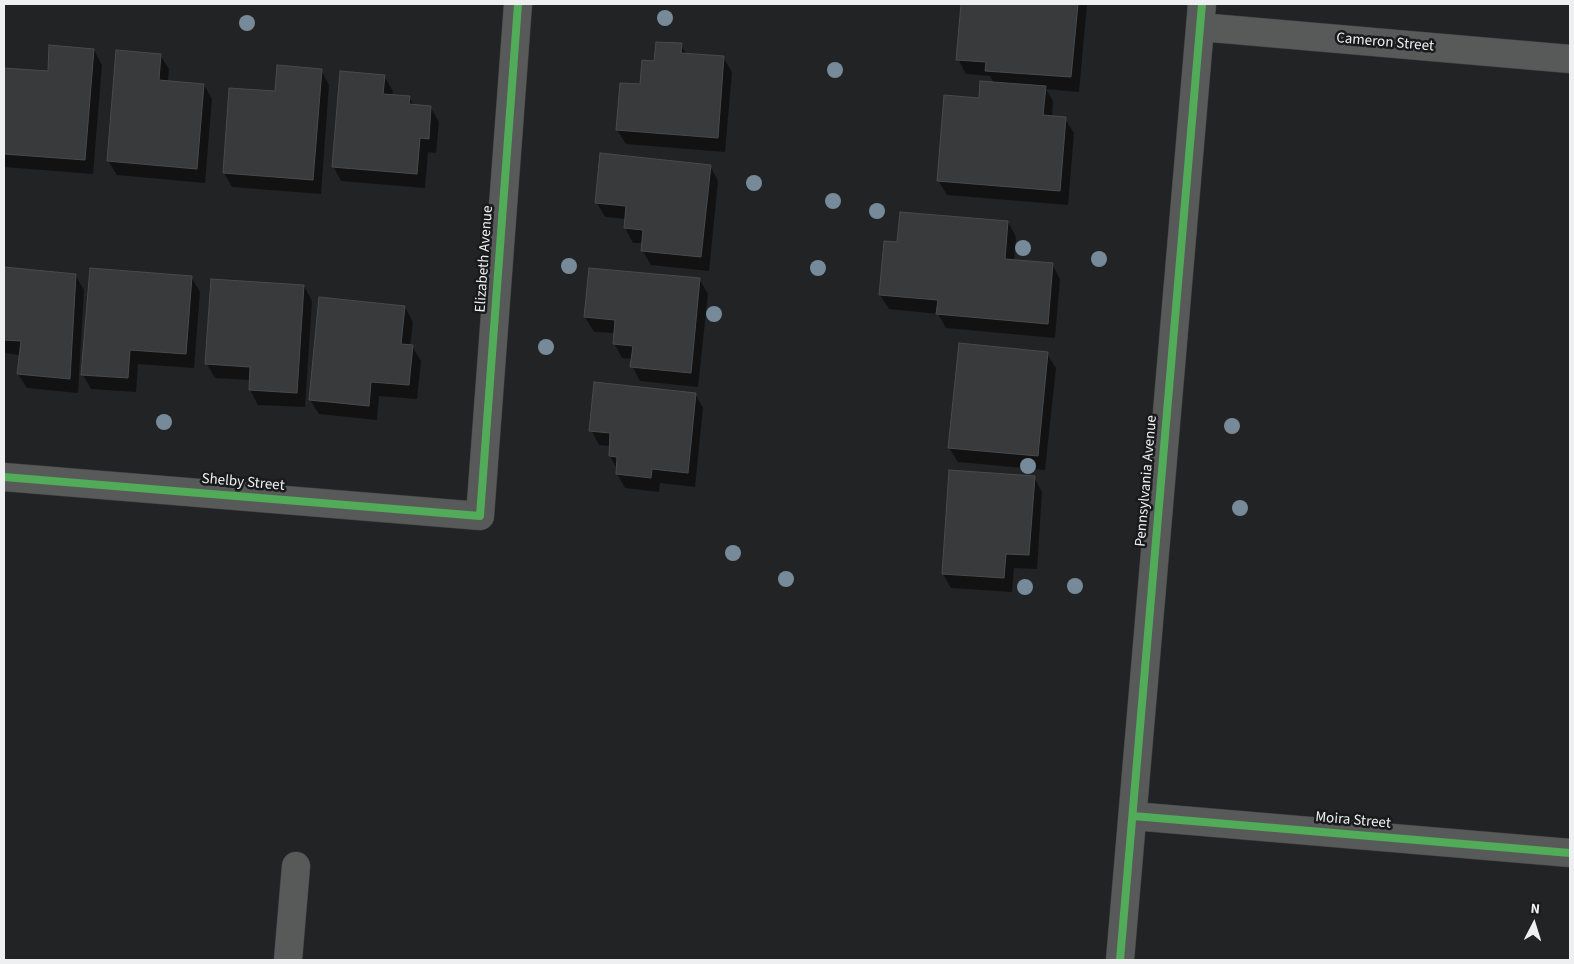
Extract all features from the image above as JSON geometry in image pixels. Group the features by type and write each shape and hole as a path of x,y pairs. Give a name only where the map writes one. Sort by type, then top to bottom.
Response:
{"street":[{"name":"Elizabeth Avenue","path":"480,516 518,4"},
{"name":"Cameron Street","path":"1201,15 1570,59"},
{"name":"Pennsylvania Avenue","path":"1120,960 1201,15"},
{"name":"Shelby Street","path":"4,477 480,516"},
{"name":"Moira Street","path":"1133,816 1570,853"},
{"path":"288,960 296,866"}],"building":[{"path":"961,4 1078,4 1071,77 985,71 986,62 956,60"},
{"path":"656,42 682,43 681,53 724,56 718,138 616,130 620,83 640,84 642,60 654,61"},
{"path":"49,45 94,49 85,160 4,154 4,68 48,71"},
{"path":"116,50 161,54 159,80 204,84 197,169 107,161"},
{"path":"277,65 322,69 313,180 223,173 229,88 275,91"},
{"path":"340,71 385,75 383,94 410,96 409,104 431,106 429,139 420,138 417,174 332,167"},
{"path":"980,81 1046,86 1043,115 1066,117 1060,191 937,181 944,95 979,98"},
{"path":"600,153 711,165 701,257 641,251 643,230 624,228 626,206 595,203"},
{"path":"900,212 1008,221 1005,259 1053,263 1048,324 936,314 938,300 879,295 884,241 897,242"},
{"path":"4,267 76,274 70,379 17,374 21,341 4,340"},
{"path":"90,268 192,276 186,354 130,350 128,378 81,375"},
{"path":"589,268 700,278 691,373 630,367 633,346 613,344 615,320 584,317"},
{"path":"211,279 304,285 297,393 249,390 250,367 205,364"},
{"path":"319,297 405,306 401,344 413,345 409,385 371,382 369,406 309,400"},
{"path":"959,343 1048,352 1038,456 948,448"},
{"path":"594,382 696,393 688,473 652,469 651,478 616,474 617,457 609,456 610,433 589,431"},
{"path":"949,470 1035,476 1029,555 1006,554 1004,578 942,574"}],"cycle path":[{"path":"4,477 480,516 518,4"},
{"path":"1120,960 1202,4"},
{"path":"1133,816 1570,853"}]}
